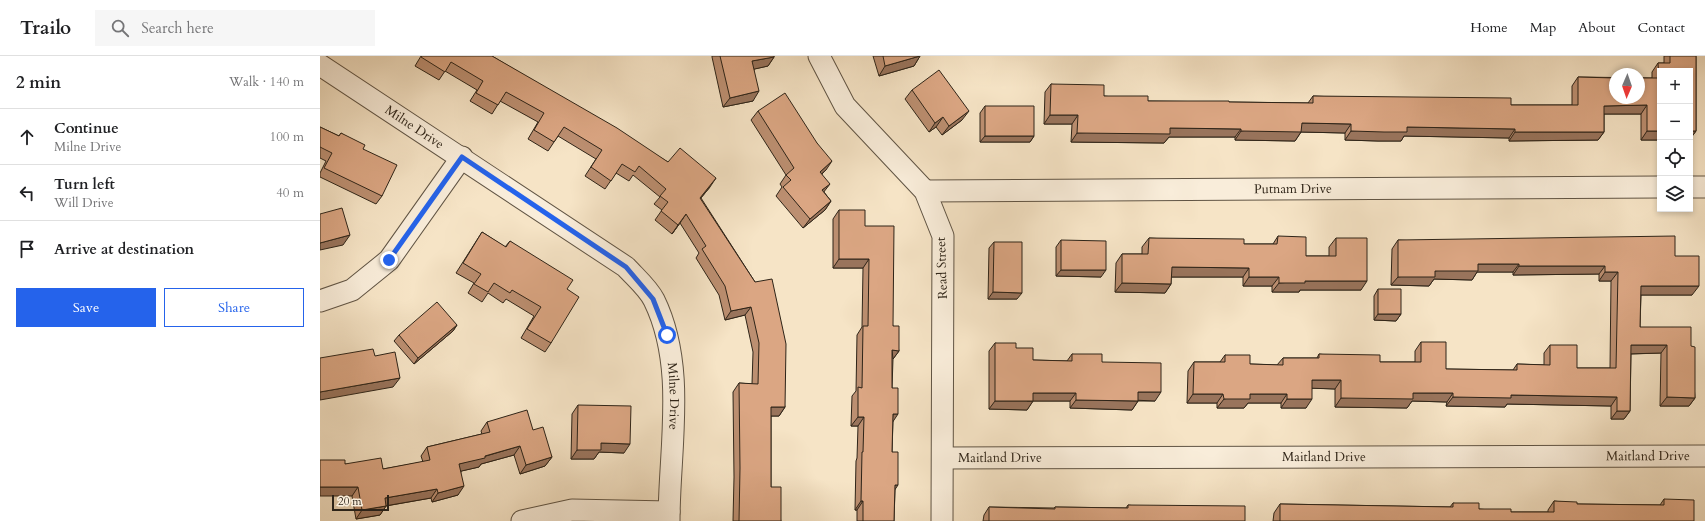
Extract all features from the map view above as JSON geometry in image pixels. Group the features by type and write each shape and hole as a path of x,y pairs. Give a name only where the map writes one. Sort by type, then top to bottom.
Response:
{"street":[{"name":"Read Street","path":"819,56 845,106 925,191 943,236 942,521"},
{"name":"Milne Drive","path":"320,65 462,157 626,267 653,299 667,335 674,376 669,516"},
{"path":"320,301 352,290 389,260 462,157"},
{"name":"Putnam Drive","path":"925,191 1657,187"},
{"path":"1693,187 1705,187"},
{"name":"Maitland Drive","path":"943,458 1705,456"},
{"path":"522,521 572,510 669,516"}],"building":[{"path":"492,56 617,128 668,162 680,148 716,178 700,198 755,282 772,279 786,344 785,407 771,407 771,487 781,487 781,521 739,521 739,383 758,384 759,343 751,307 731,311 725,286 702,249 706,246 686,214 678,225 661,211 668,202 660,196 666,189 639,166 635,172 622,164 611,181 591,167 602,150 564,127 554,142 534,130 544,113 506,92 498,105 476,93 483,81 451,62 445,72 421,57"},
{"path":"720,56 774,57 752,61 759,91 730,98"},
{"path":"883,56 920,56 885,66"},
{"path":"1670,56 1696,56 1696,131 1693,131 1693,68 1658,68 1658,63 1670,63"},
{"path":"939,70 969,111 949,126 943,117 935,123 912,90"},
{"path":"1578,77 1609,78 1609,104 1645,104 1645,78 1657,78 1657,131 1647,131 1647,105 1604,106 1604,132 1515,132 1515,129 1407,127 1407,132 1384,132 1351,131 1351,124 1302,123 1301,132 1170,128 1170,134 1077,133 1078,115 1050,115 1051,84 1104,85 1104,96 1148,96 1148,101 1313,103 1313,96 1511,98 1511,105 1578,105"},
{"path":"785,93 817,143 832,161 820,172 830,184 822,190 831,201 810,219 783,187 791,180 786,175 794,168 758,111"},
{"path":"985,106 1034,106 1034,136 985,136"},
{"path":"320,127 339,136 341,133 365,145 363,149 397,165 382,196 324,168 332,153 320,147"},
{"path":"342,208 350,235 320,243 320,214"},
{"path":"839,210 865,210 865,226 894,226 893,326 899,326 899,351 892,350 892,388 898,388 898,414 893,414 892,452 898,452 898,485 895,485 894,521 863,521 863,501 861,501 864,417 858,417 858,387 862,388 863,326 868,326 869,259 839,259"},
{"path":"482,232 506,247 510,241 573,280 567,289 579,297 551,343 527,329 541,307 512,290 510,293 494,283 488,292 474,284 481,274 463,263"},
{"path":"1278,236 1306,237 1306,256 1336,256 1336,238 1367,238 1367,281 1305,281 1305,283 1279,283 1279,277 1249,277 1249,268 1172,267 1171,284 1122,283 1122,254 1148,254 1149,238 1244,239 1244,244 1277,244"},
{"path":"1675,236 1675,256 1699,256 1699,286 1641,286 1640,327 1691,327 1691,346 1695,347 1695,398 1667,397 1667,345 1631,345 1630,411 1617,411 1617,397 1511,395 1511,398 1453,397 1453,393 1413,393 1413,399 1341,398 1341,380 1312,380 1312,399 1287,399 1287,394 1250,394 1250,399 1224,399 1223,394 1193,394 1194,362 1225,362 1225,355 1250,355 1250,364 1283,365 1283,358 1319,358 1319,354 1380,355 1380,362 1421,362 1421,342 1446,342 1446,369 1517,370 1517,364 1550,365 1550,345 1577,345 1577,368 1616,368 1618,272 1605,272 1605,266 1519,266 1519,264 1478,264 1478,271 1435,271 1435,277 1398,277 1398,240"},
{"path":"1061,240 1106,241 1106,270 1061,270"},
{"path":"994,242 1022,242 1022,293 993,292"},
{"path":"1378,289 1401,289 1401,314 1378,314"},
{"path":"437,302 457,325 418,358 399,335"},
{"path":"995,343 1016,343 1016,348 1033,348 1033,360 1072,361 1072,354 1102,354 1102,362 1161,363 1161,392 1138,392 1138,401 1076,400 1076,393 1033,393 1033,401 995,401"},
{"path":"373,349 375,356 395,352 400,378 320,392 320,358"},
{"path":"578,405 631,406 630,444 601,443 601,450 577,450"},
{"path":"527,410 533,430 543,427 552,457 526,465 520,446 485,456 485,458 459,464 464,486 438,493 437,489 385,498 386,506 362,510 358,487 320,487 320,460 345,460 345,464 381,458 383,469 430,460 427,447 490,432 487,422"},
{"path":"1664,499 1694,500 1694,521 1280,521 1280,504 1453,507 1453,503 1479,503 1479,509 1511,509 1511,512 1554,512 1554,501 1577,502 1577,504 1664,505"},
{"path":"1128,505 1245,506 1245,521 989,521 989,507 1055,509 1055,507 1128,508"}],"route":[{"path":"389,260 462,157 626,267 653,299 667,335"}]}
